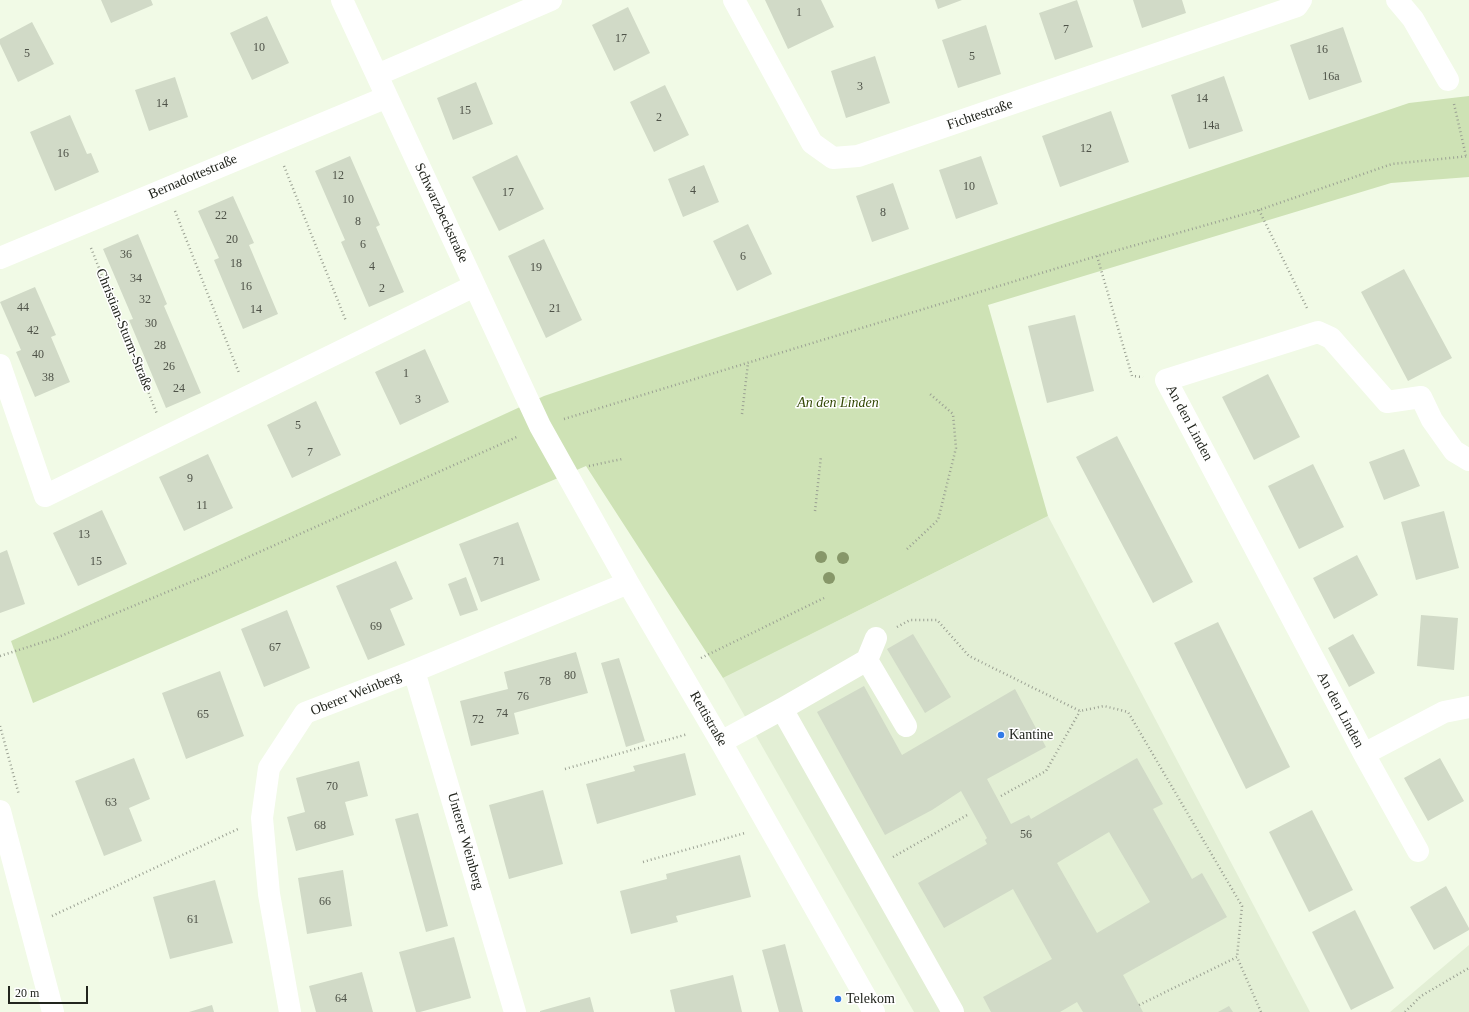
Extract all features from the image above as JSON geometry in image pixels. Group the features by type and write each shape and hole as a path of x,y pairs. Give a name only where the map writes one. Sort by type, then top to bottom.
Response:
{"street":[{"name":"Schwarzbeckstraße","path":"342,0 540,426"},
{"path":"377,75 551,0"},
{"name":"Fichtestraße","path":"734,0 812,142 833,158 858,156 874,151 1297,6 1301,0"},
{"path":"1397,0 1413,20 1448,80"},
{"name":"Bernadottestraße","path":"0,258 387,97"},
{"path":"0,365 45,496 474,286"},
{"path":"1318,332 1331,338 1387,402 1421,397 1432,420 1454,451 1469,460"},
{"name":"An den Linden","path":"1318,332 1166,380 1364,754 1418,851"},
{"name":"Rettistraße","path":"540,426 628,583 721,742 874,1012"},
{"name":"Oberer Weinberg","path":"290,1012 268,894 262,818 269,768 305,713 414,671 628,583"},
{"path":"721,742 867,660 876,638"},
{"path":"867,660 906,726"},
{"name":"Unterer Weinberg","path":"414,671 515,1012"},
{"name":"An den Linden","path":"1364,754 1444,712 1469,706"},
{"path":"782,709 953,1012"},
{"path":"0,811 53,1012"}],"path":[{"path":"0,656 56,638 208,575 540,426 1097,256 1259,210 1392,164 1468,156 1448,80"},
{"path":"275,143 355,344"},
{"path":"166,189 248,396"},
{"path":"1259,210 1318,332"},
{"name":"Christian-Sturm-Straße","path":"81,224 167,436"},
{"path":"1097,256 1132,376 1166,380"},
{"path":"742,414 748,363"},
{"path":"907,549 938,520 956,448 953,414 930,394"},
{"path":"815,511 821,456"},
{"path":"565,471 622,459"},
{"path":"718,650 824,598"},
{"path":"876,638 910,620 937,620 969,656 1080,712 1104,706 1128,712 1242,906 1236,957 1261,1012"},
{"path":"1001,796 1046,771 1080,712"},
{"path":"565,769 690,734 710,723"},
{"path":"872,869 970,814"},
{"path":"52,916 262,818"},
{"path":"643,862 746,833 766,821"},
{"path":"1140,1005 1236,957"},
{"path":"1405,1012 1421,996 1469,968"}],"shaded area":[{"path":"1048,516 1310,1012 914,1012 723,678"},
{"path":"1469,945 1469,1012 1390,1012"}],"green space":[{"path":"1469,96 1469,177 1391,183 988,305 1048,516 723,678 586,466 33,703 11,641 544,396 1409,103"}],"building":[{"path":"101,0 151,0 153,5 111,23"},
{"path":"765,0 821,0 834,27 788,49"},
{"path":"935,0 962,0 938,9"},
{"path":"1077,0 1093,47 1055,60 1039,13"},
{"path":"1133,0 1182,0 1186,13 1142,28"},
{"path":"628,7 650,53 614,71 592,25"},
{"path":"267,16 289,63 252,80 230,33"},
{"path":"32,22 54,64 18,82 0,44 0,39"},
{"path":"986,25 1001,74 958,88 942,40"},
{"path":"1343,27 1362,82 1309,100 1290,45"},
{"path":"875,56 890,103 846,118 831,71"},
{"path":"1224,76 1243,131 1189,149 1171,95"},
{"path":"175,77 188,117 149,131 135,90"},
{"path":"476,82 493,124 453,140 437,98"},
{"path":"665,85 689,135 654,152 630,102"},
{"path":"1111,111 1129,162 1060,187 1042,136"},
{"path":"70,115 87,154 91,153 99,172 55,191 30,132"},
{"path":"517,155 544,209 499,231 472,177"},
{"path":"350,156 380,225 376,227 404,292 369,307 341,242 345,240 315,171"},
{"path":"981,156 998,204 956,219 939,170"},
{"path":"704,165 719,202 683,217 668,179"},
{"path":"893,183 909,229 872,242 856,196"},
{"path":"233,196 254,243 249,245 278,314 243,329 214,260 219,258 198,211"},
{"path":"748,224 772,274 737,291 713,241"},
{"path":"138,234 167,304 164,306 201,393 166,408 129,320 133,319 103,249"},
{"path":"544,239 582,320 546,338 508,256"},
{"path":"1404,269 1452,358 1408,381 1361,292"},
{"path":"35,287 56,335 51,337 70,382 35,397 16,352 21,350 0,302"},
{"path":"1075,315 1094,391 1047,403 1028,326"},
{"path":"425,349 449,402 400,425 375,372"},
{"path":"1268,374 1300,437 1254,460 1222,397"},
{"path":"316,401 341,455 292,478 267,425"},
{"path":"1117,436 1193,582 1153,603 1076,457"},
{"path":"1404,449 1420,486 1384,500 1369,462"},
{"path":"208,454 233,508 184,531 159,477"},
{"path":"1313,464 1344,527 1299,549 1268,486"},
{"path":"102,510 127,564 78,586 53,533"},
{"path":"1444,511 1459,568 1416,580 1401,522"},
{"path":"518,522 540,580 481,602 459,544"},
{"path":"7,550 25,604 0,613 0,553"},
{"path":"1357,555 1378,595 1334,619 1313,578"},
{"path":"396,561 413,599 390,609 405,645 368,660 336,586"},
{"path":"466,577 478,610 460,616 448,584"},
{"path":"287,610 310,668 264,687 241,629"},
{"path":"1421,615 1458,618 1454,670 1417,666"},
{"path":"1218,622 1290,767 1246,789 1174,643"},
{"path":"913,634 951,697 925,713 887,649"},
{"path":"1353,634 1375,673 1349,687 1328,648"},
{"path":"576,652 588,693 514,713 519,734 471,746 460,701 508,689 504,672"},
{"path":"619,658 645,741 626,747 601,663"},
{"path":"220,671 244,736 186,759 162,693"},
{"path":"864,686 902,755 1015,689 1046,747 987,779 1011,824 1029,815 1031,819 1137,758 1163,804 1153,809 1192,879 1202,873 1227,917 1123,975 1143,1012 1083,1012 1077,1002 1060,1012 991,1012 983,997 1052,959 1013,889 944,928 918,883 987,844 985,840 987,838 961,791 932,810 885,835 817,712","holes":["1109,832 1150,902 1097,933 1057,863"]},
{"path":"685,753 696,795 597,824 586,784 635,771 633,766"},
{"path":"134,758 150,799 129,808 142,841 104,856 75,781"},
{"path":"1440,758 1464,801 1428,821 1404,778"},
{"path":"359,761 368,796 345,802 354,835 296,851 287,817 305,812 296,778"},
{"path":"543,790 563,864 509,879 489,805"},
{"path":"1312,810 1353,890 1309,912 1269,832"},
{"path":"418,813 448,926 426,932 395,819"},
{"path":"740,855 751,897 676,916 678,922 631,934 620,891 667,879 666,874"},
{"path":"343,870 352,926 307,934 298,878"},
{"path":"215,880 233,943 170,959 153,897"},
{"path":"1446,886 1469,930 1434,950 1410,907"},
{"path":"1355,910 1394,988 1351,1010 1312,932"},
{"path":"454,937 471,998 416,1012 399,952"},
{"path":"785,944 803,1012 779,1012 762,950"},
{"path":"362,972 373,1012 316,1012 309,986"},
{"path":"733,975 742,1012 675,1012 670,990"},
{"path":"590,997 594,1012 540,1012 540,1011"},
{"path":"212,1005 214,1012 189,1012"},
{"path":"1229,1006 1233,1012 1218,1012"}],"place":[{"name":"Kantine","path":"1001,735"},
{"name":"Telekom","path":"838,999"}]}
